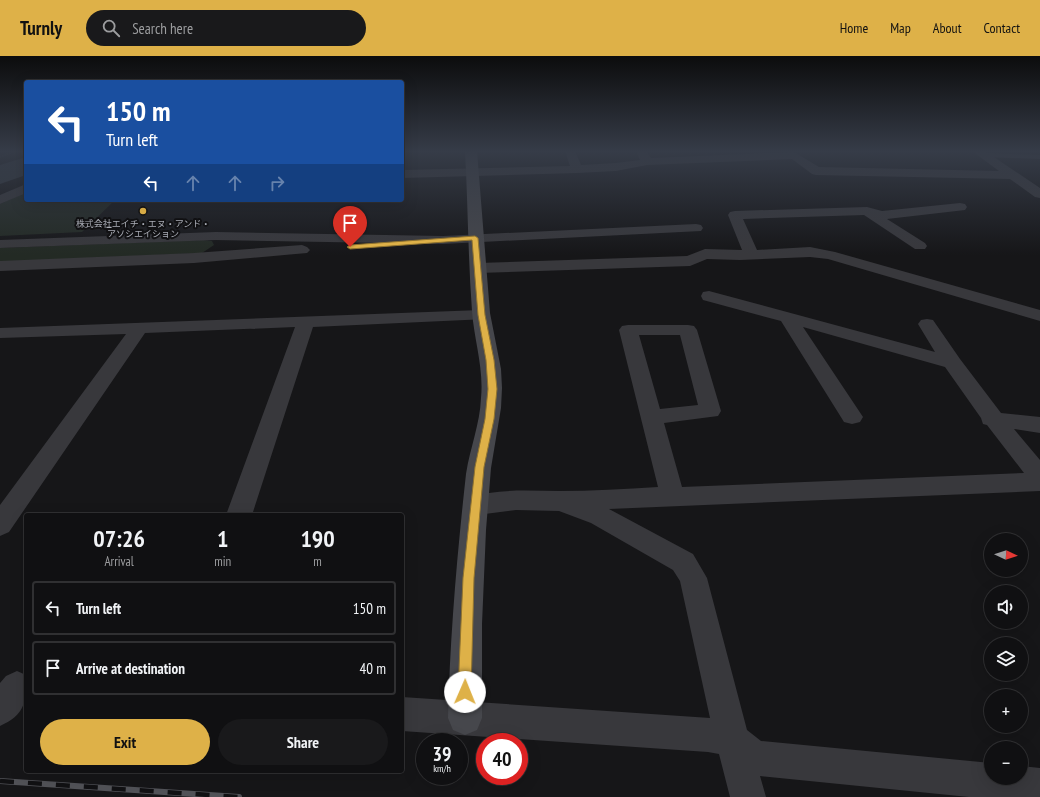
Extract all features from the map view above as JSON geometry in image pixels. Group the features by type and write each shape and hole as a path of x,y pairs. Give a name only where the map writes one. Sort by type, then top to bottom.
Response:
{"street":[{"path":"464,718 468,578 479,467 489,419 492,389 490,360 481,315 475,238 473,186"},
{"path":"1028,186 1040,194"},
{"path":"0,200 24,189"},
{"path":"751,254 735,215 867,211 882,215 960,207"},
{"path":"867,211 920,246"},
{"path":"0,266 194,258 475,238 696,228"},
{"path":"0,244 216,236 443,240"},
{"path":"478,268 690,261 705,254 810,252 830,255 1040,316"},
{"path":"709,296 950,362"},
{"path":"0,333 481,315"},
{"path":"787,317 852,417"},
{"path":"240,513 306,322"},
{"path":"927,324 950,362 991,419 1040,476"},
{"path":"0,525 140,327"},
{"path":"650,416 710,411 688,330 628,330 650,416 672,496"},
{"path":"991,419 1040,425"},
{"path":"476,505 516,500 560,501 1040,482"},
{"path":"560,501 600,516 683,562 693,578 732,740 748,797"},
{"path":"404,714 708,735 732,740 754,758 1040,786"}],"shaded area":[{"path":"24,193 24,202 113,202 82,232 0,236 0,204"},
{"path":"203,240 212,241 214,245 202,253 0,262 0,248"}],"railway":[{"path":"0,781 239,797"}],"place":[{"name":"株式会社エイチ・エヌ・アンド・ アソシエイション","path":"143,211"}],"route":[{"path":"350,247 475,238 481,315 490,360 492,389 489,419 479,467 468,578 465,692"}]}
